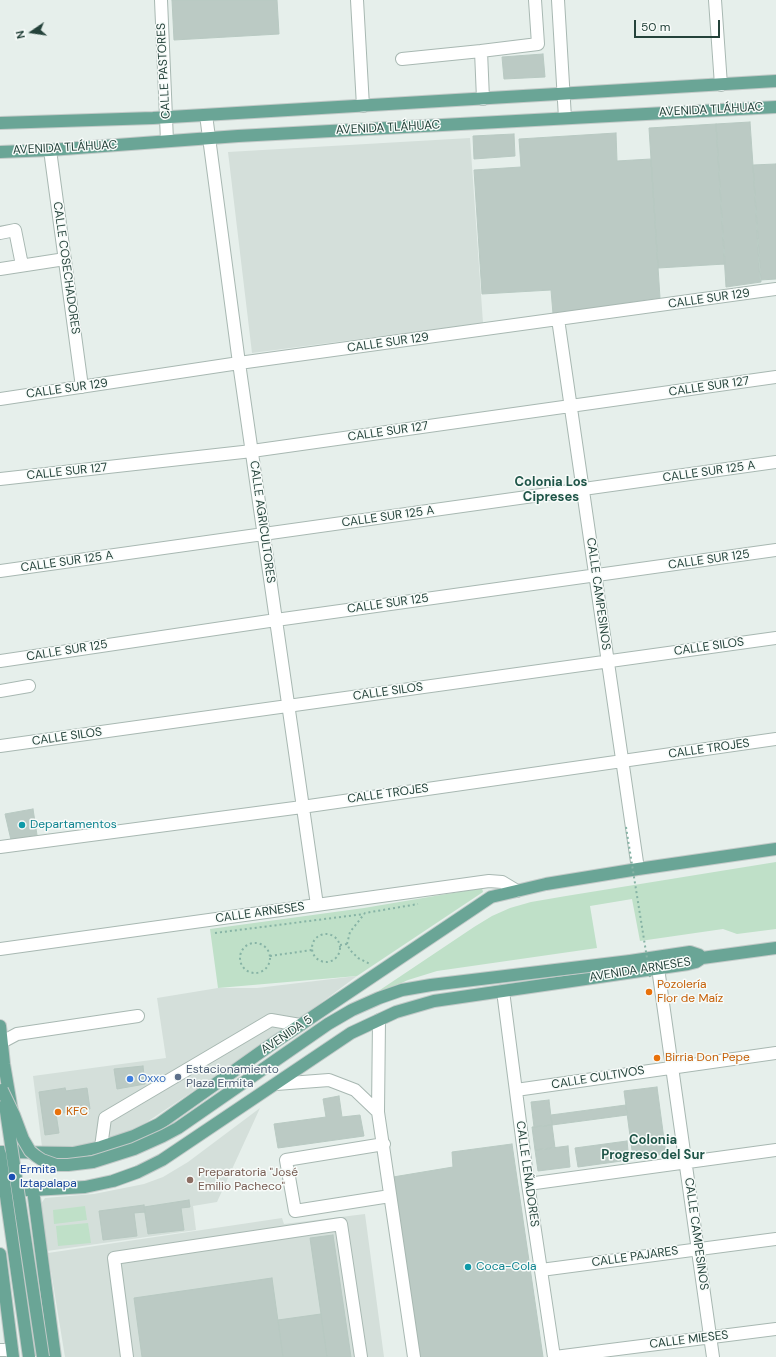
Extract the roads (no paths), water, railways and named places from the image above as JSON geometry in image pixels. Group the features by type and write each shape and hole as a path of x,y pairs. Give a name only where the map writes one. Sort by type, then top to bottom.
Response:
{"main road":[{"name":"AVENIDA TLÁHUAC","path":"0,123 206,115 776,81"},
{"name":"AVENIDA TLÁHUAC","path":"0,152 50,150 208,138 776,107"},
{"path":"517,891 546,884 638,868 776,849"},
{"name":"AVENIDA 5","path":"0,1153 73,1153 101,1148 134,1136 159,1124 300,1025 490,897 517,891"},
{"name":"AVENIDA ARNESES","path":"276,1084 362,1027 396,1012 434,1001 503,991 654,973 692,963 702,958 776,948"},
{"path":"2,1090 23,1139 30,1151 36,1156 48,1163 56,1164 68,1165 93,1162 138,1147 178,1128 328,1024 352,1010 384,996 402,990 446,982 630,961 690,952 699,955 702,958"},
{"path":"0,1026 2,1042 2,1090 43,1357"},
{"path":"1,1070 19,1152"},
{"path":"0,1190 85,1187 113,1181 138,1172 162,1160 276,1084"},
{"path":"0,1153 29,1357"},
{"path":"33,1190 55,1357"},
{"path":"0,1198 4,1204 10,1224"},
{"path":"13,1353 1,1271 0,1253 10,1238 21,1236 40,1244"}],"street":[{"name":"CALLE PASTORES","path":"161,0 167,141"},
{"path":"357,0 363,106"},
{"path":"402,59 538,44 535,0"},
{"path":"558,0 565,118"},
{"path":"715,0 721,85"},
{"path":"481,51 483,99"},
{"name":"CALLE AGRICULTORES","path":"206,115 239,363 317,905"},
{"name":"CALLE COSECHADORES","path":"50,150 82,386"},
{"path":"0,233 15,230 22,266"},
{"path":"0,269 65,259"},
{"name":"CALLE SUR 129","path":"0,399 239,363 776,289"},
{"name":"CALLE CAMPESINOS","path":"558,319 638,868"},
{"name":"CALLE SUR 127","path":"0,479 252,451 776,377"},
{"name":"CALLE SUR 125 A","path":"0,571 776,462"},
{"name":"CALLE SUR 125","path":"0,661 276,620 776,550"},
{"name":"CALLE SILOS","path":"0,746 776,638"},
{"path":"0,691 29,686"},
{"name":"CALLE TROJES","path":"0,847 302,807 776,739"},
{"name":"CALLE ARNESES","path":"0,949 489,881 502,882 517,891"},
{"name":"CALLE CAMPESINOS","path":"654,973 673,1067 713,1357"},
{"name":"CALLE LEÑADORES","path":"503,991 528,1184 555,1357"},
{"path":"2,1042 17,1034 138,1016"},
{"path":"101,1148 105,1118 271,1020 300,1025"},
{"path":"379,1020 378,1112 384,1144 390,1196 414,1357"},
{"name":"CALLE CULTIVOS","path":"516,1090 776,1053"},
{"path":"276,1084 329,1080 355,1090 378,1112"},
{"path":"384,1144 286,1160 295,1211 390,1196"},
{"path":"528,1184 776,1150"},
{"path":"127,1357 114,1258 340,1224 361,1357"},
{"name":"CALLE PAJARES","path":"541,1270 776,1239"},
{"name":"CALLE MIESES","path":"555,1357 776,1329"},
{"path":"0,1350 13,1353"}],"place":[{"name":"Departamentos","path":"22,825"},
{"name":"Pozolería Flor de Maíz","path":"649,992"},
{"name":"Birria Don Pepe","path":"657,1058"},
{"name":"Estacionamiento Plaza Ermita","path":"178,1077"},
{"name":"Oxxo","path":"130,1079"},
{"name":"KFC","path":"58,1112"},
{"name":"Ermita Iztapalapa","path":"12,1177"},
{"name":"Preparatoria \"José Emilio Pacheco\"","path":"190,1180"},
{"name":"Coca-Cola","path":"468,1267"}],"district":[{"name":"Colonia Los Cipreses","path":"551,490"},
{"name":"Colonia Progreso del Sur","path":"653,1148"}]}
